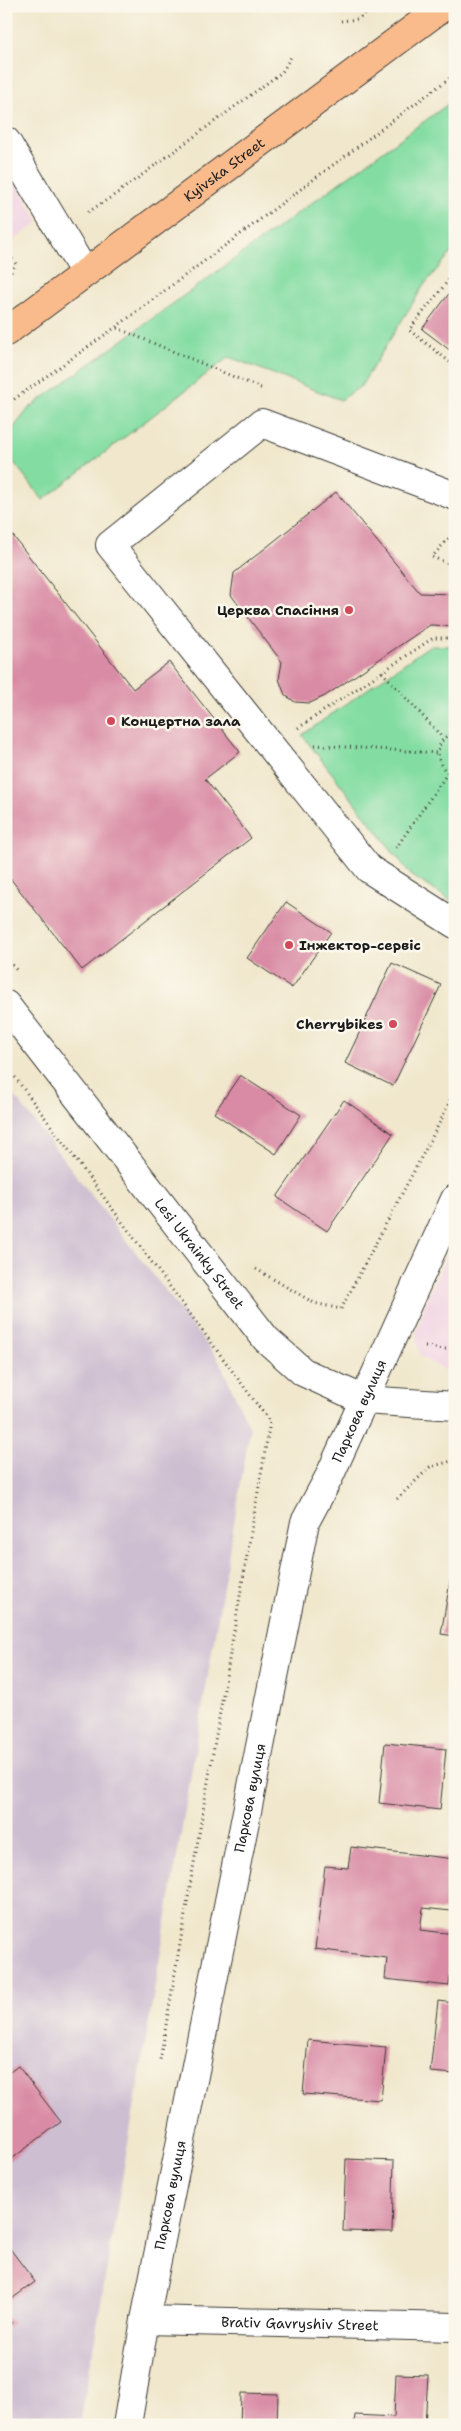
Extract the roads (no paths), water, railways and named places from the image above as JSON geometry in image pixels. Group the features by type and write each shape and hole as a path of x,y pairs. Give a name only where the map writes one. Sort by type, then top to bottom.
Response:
{"main road":[{"name":"Kyivska Street","path":"6,332 444,6"}],"street":[{"path":"6,141 85,273"},
{"path":"455,496 262,423 110,545 369,869 455,924"},
{"name":"Lesi Ukrainky Street","path":"6,1005 266,1339 304,1372 364,1400 455,1406"},
{"name":"Паркова вулиця","path":"127,2425 145,2320 306,1522 364,1400 455,1199"},
{"name":"Brativ Gavryshiv Street","path":"145,2320 455,2328"}],"place":[{"name":"Церква Спасіння","path":"349,610"},
{"name":"Концертна зала","path":"111,721"},
{"name":"Інжектор-сервіс","path":"289,945"},
{"name":"Сherrybikes","path":"393,1024"}]}
